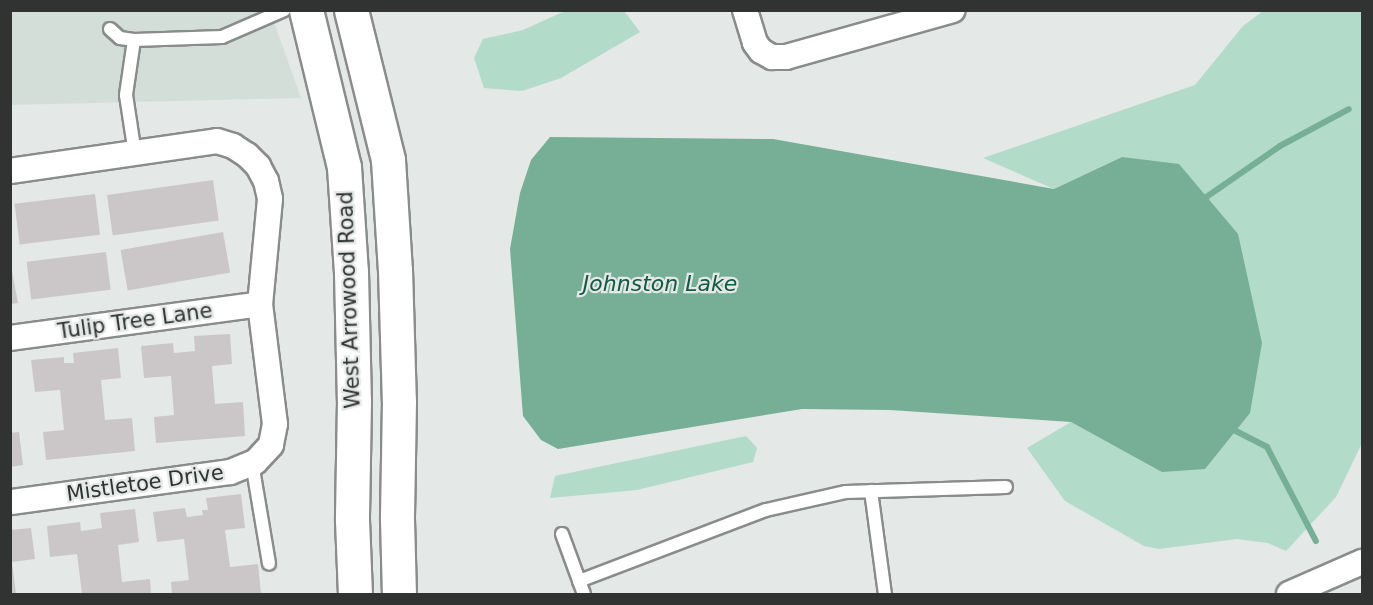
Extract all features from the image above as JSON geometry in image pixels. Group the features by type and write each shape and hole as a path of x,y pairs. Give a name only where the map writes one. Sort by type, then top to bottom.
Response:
{"main road":[{"name":"West Arrowood Road","path":"306,10 344,167 352,331 352,520 355,594"},
{"path":"351,10 388,160 395,270 399,401 396,519 399,594"}],"street":[{"path":"745,10 754,43 772,57 786,57 953,10"},
{"name":"Mistletoe Drive","path":"10,171 217,141 240,150 258,166 266,181 270,199 260,304 275,424 271,445 252,463 230,472 10,502"},
{"name":"Tulip Tree Lane","path":"10,338 260,304"},
{"path":"1289,594 1362,562"}],"lane":[{"path":"110,29 120,38 134,40 222,37 284,10"},
{"path":"134,40 126,95 135,154"},
{"path":"252,463 269,564"},
{"path":"579,581 766,510 846,492 1006,487"},
{"path":"871,491 885,594"},
{"path":"562,534 584,594"}],"shaded area":[{"path":"10,11 270,11 301,98 11,105"},
{"path":"565,11 624,11 640,32 561,78 522,91 484,88 474,58 483,39 523,30"},
{"path":"1263,11 1362,11 1362,443 1336,497 1286,551 1268,543 1237,539 1159,549 1144,546 1065,501 1027,448 1071,422 1162,471 1122,157 1054,189 983,158 1195,85 1243,26"},
{"path":"746,436 757,448 753,462 637,490 550,498 555,476"}],"water":[{"name":"Johnston Lake","path":"550,137 773,139 1054,189 1122,157 1179,164 1238,234 1262,343 1250,413 1205,469 1162,472 1071,422 890,410 802,409 558,449 541,440 523,416 510,249 520,193 531,160"}],"building":[{"path":"213,180 219,221 113,235 107,195"},
{"path":"95,194 100,235 20,245 15,204"},
{"path":"223,232 230,272 128,290 121,250"},
{"path":"106,252 111,290 31,299 27,262"},
{"path":"10,261 18,303 10,304"},
{"path":"230,334 232,364 212,366 215,404 243,402 245,436 156,443 154,417 174,415 171,376 144,378 141,346 173,343 174,353 195,351 194,336"},
{"path":"118,348 121,378 101,380 105,420 132,418 135,451 46,460 43,432 64,430 60,390 35,392 31,360 64,357 64,363 74,363 73,353"},
{"path":"19,432 23,465 10,467 10,433"},
{"path":"241,494 245,528 225,530 230,567 258,564 261,594 172,594 171,582 189,580 184,539 157,542 153,512 185,508 187,517 203,515 202,510 208,510 206,498"},
{"path":"135,509 139,542 118,545 122,582 150,579 151,594 82,594 77,554 50,557 47,526 80,522 81,531 102,528 100,513"},
{"path":"31,528 35,559 12,562 16,594 10,594 10,530"}],"waterway":[{"path":"1202,200 1280,146 1349,109"},
{"path":"1228,427 1267,447 1316,541"}]}
